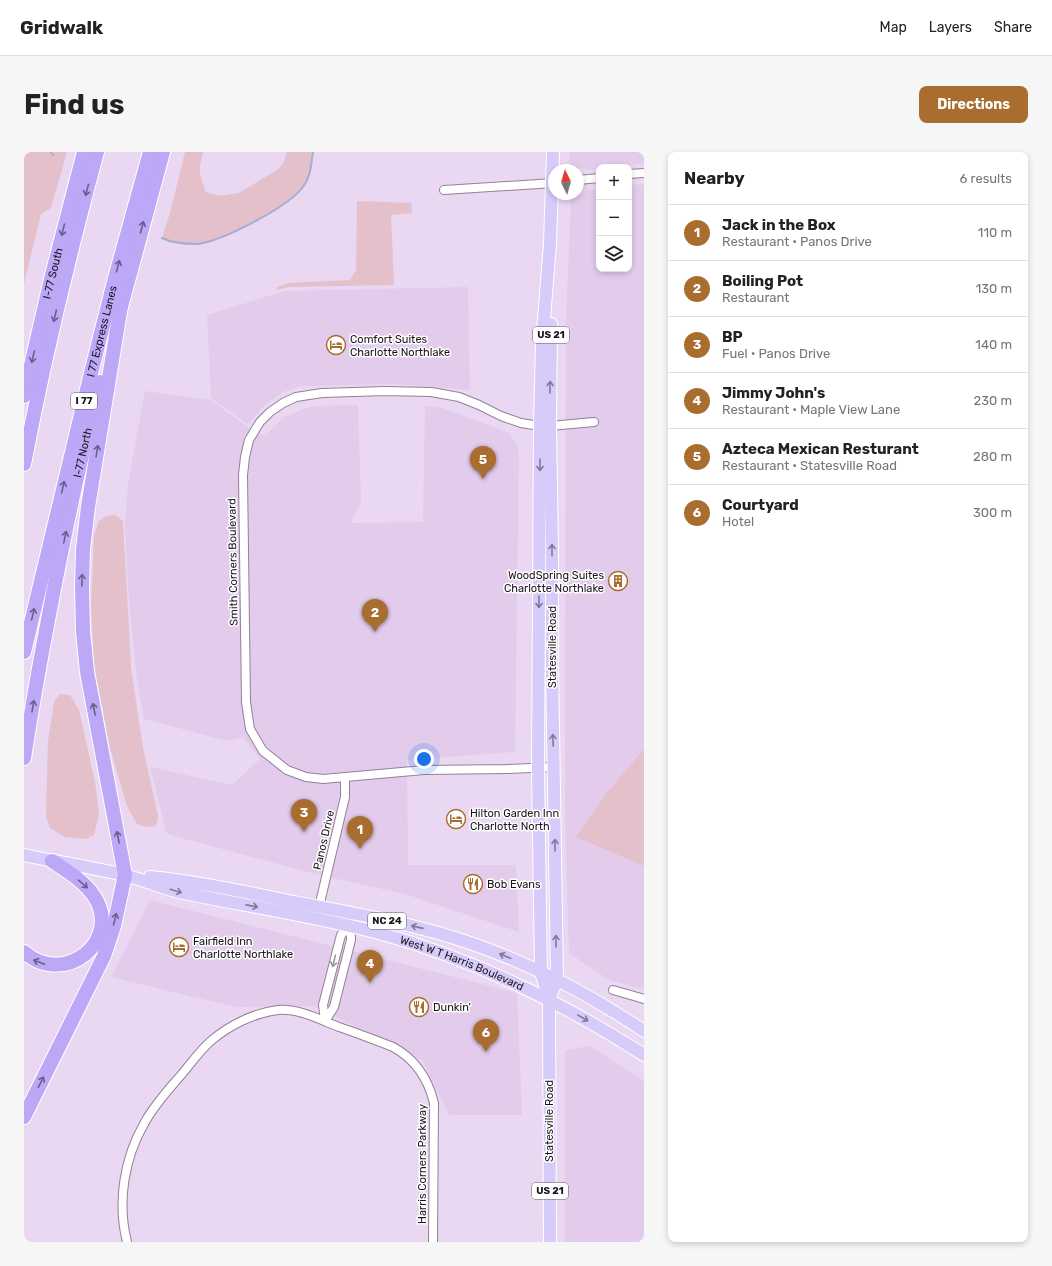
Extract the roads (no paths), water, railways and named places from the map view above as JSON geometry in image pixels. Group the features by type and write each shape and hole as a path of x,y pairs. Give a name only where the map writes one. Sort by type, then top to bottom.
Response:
{"highway":[{"name":"I-77 South","path":"24,396 56,259 84,152"},
{"path":"24,464 52,330 75,234 97,152"},
{"name":"I 77 Express Lanes","path":"24,652 94,360 150,152"},
{"name":"I-77 North","path":"24,758 51,606 94,405 163,152"},
{"path":"24,1117 104,956 112,932 125,875 87,672 83,630 82,588 83,549 88,507 121,305"},
{"path":"24,952 33,959 44,964 65,964 86,954 100,933 102,920 101,913 94,895 79,880 52,861"}],"main road":[{"name":"Statesville Road","path":"553,152 553,164"},
{"name":"Statesville Road","path":"549,999 557,980 552,713 552,536 545,426 542,344 553,200"},
{"name":"Statesville Road","path":"545,426 538,655 538,768 541,972 549,999 550,1242"},
{"path":"538,655 546,658 547,676 552,687"},
{"path":"539,670 546,695 547,710 552,713"},
{"name":"West W T Harris Boulevard","path":"29,856 125,875 184,881 405,924 455,938 503,955 541,972 611,1010 644,1031"},
{"name":"West W T Harris Boulevard","path":"125,875 182,892 349,926 400,939 449,955 495,973 549,999 601,1028 644,1055"}],"street":[{"path":"632,174 644,173"},
{"path":"584,179 596,178"},
{"path":"444,190 548,183"},
{"name":"Smith Corners Boulevard","path":"554,768 430,770 323,779 306,776 287,770 263,751 250,729 246,702 243,496 245,457 249,440 260,422 270,412 283,403 296,398 322,393 385,391 431,392 459,397 501,416 521,422 545,426 594,422"},
{"name":"Panos Drive","path":"319,907 345,797 345,778"},
{"path":"325,1021 334,1008 351,940 349,926"},
{"path":"612,990 644,999"},
{"name":"Harris Corners Parkway","path":"127,1242 122,1209 126,1172 131,1152 144,1122 202,1050 212,1040 239,1022 253,1016 280,1010 293,1011 325,1021 402,1052 412,1061 426,1079 434,1103 433,1242"}],"waterway":[{"path":"162,238 183,243 197,244 208,242 238,230 270,213 295,195 306,183 313,152"}],"place":[{"name":"Comfort Suites Charlotte Northlake","path":"336,345"},
{"name":"Azteca Mexican Resturant","path":"483,479"},
{"name":"WoodSpring Suites Charlotte Northlake","path":"618,581"},
{"name":"Boiling Pot","path":"375,632"},
{"name":"Hilton Garden Inn Charlotte North","path":"456,819"},
{"name":"BP","path":"304,832"},
{"name":"Jack in the Box","path":"360,849"},
{"name":"Bob Evans","path":"473,884"},
{"name":"Fairfield Inn Charlotte Northlake","path":"179,947"},
{"name":"Jimmy John's","path":"370,983"},
{"name":"Dunkin'","path":"419,1007"},
{"name":"Courtyard","path":"486,1052"}]}
